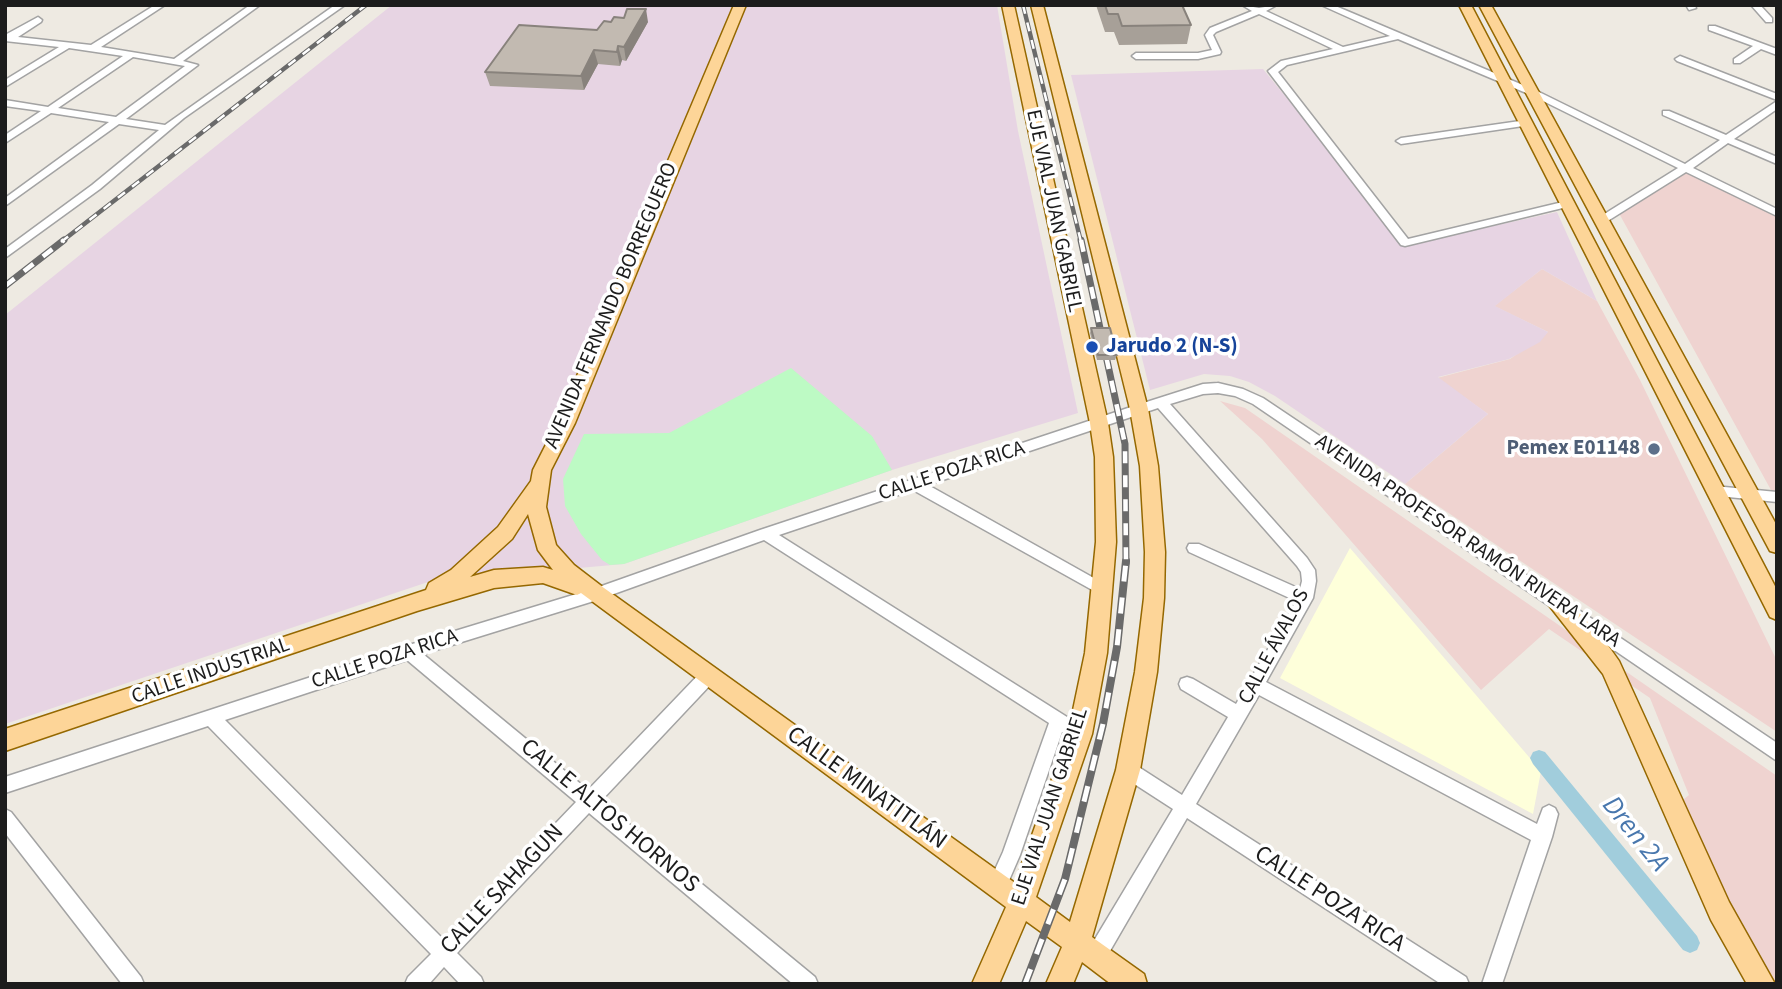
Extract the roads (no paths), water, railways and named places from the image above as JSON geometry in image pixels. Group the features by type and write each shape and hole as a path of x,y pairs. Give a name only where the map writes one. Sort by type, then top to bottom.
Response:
{"main road":[{"name":"AVENIDA FERNANDO BORREGUERO","path":"597,594 567,571 548,550 541,533 536,507 542,470 566,423 740,5"},
{"name":"EJE VIAL JUAN GABRIEL","path":"985,983 1021,903 1080,734 1096,653 1103,590 1106,516 1099,424 1008,5"},
{"name":"EJE VIAL JUAN GABRIEL","path":"1037,5 1150,405 1155,552 1154,598 1146,673 1128,770 1086,950 1059,984"},
{"path":"1465,5 1777,611"},
{"path":"1485,5 1777,544"},
{"path":"417,602 458,576 505,533 521,512 542,470"},
{"path":"417,602 494,579 520,575 559,578 597,594"},
{"name":"CALLE MINATITLÁN","path":"597,594 1134,984"},
{"name":"CALLE INDUSTRIAL","path":"5,740 417,602"},
{"path":"1558,604 1594,644 1611,668 1720,911 1762,984"}],"street":[{"path":"93,48 161,5"},
{"path":"178,60 256,5"},
{"path":"5,255 96,187 167,128 341,5"},
{"path":"1246,5 1343,50"},
{"path":"1136,56 1198,56 1217,52 1209,35 1213,30 1273,5"},
{"path":"1325,5 1534,93 1777,213"},
{"path":"1755,5 1769,20"},
{"path":"7,38 38,20"},
{"path":"1712,28 1777,52"},
{"path":"1396,37 1275,67 1274,74 1405,243 1567,204"},
{"path":"5,203 193,66 178,60 7,38"},
{"path":"5,84 68,45"},
{"path":"1737,61 1760,46"},
{"path":"5,140 132,54"},
{"path":"1680,59 1777,97"},
{"path":"5,103 167,128"},
{"path":"1602,220 1686,168 1777,104"},
{"path":"1666,113 1777,161"},
{"path":"1401,141 1527,123"},
{"name":"AVENIDA PROFESOR RAMÓN RIVERA LARA","path":"1150,405 1203,389 1229,389 1248,396 1777,753"},
{"name":"CALLE POZA RICA","path":"5,785 409,652 597,594 765,534 1150,405"},
{"name":"CALLE ÁVALOS","path":"1086,950 1185,807 1240,715 1304,597 1309,581 1308,570 1302,562 1150,405"},
{"path":"914,484 1103,590"},
{"path":"1714,491 1777,497"},
{"path":"765,534 1080,734"},
{"path":"1194,548 1304,597"},
{"name":"CALLE ALTOS HORNOS","path":"409,652 808,984"},
{"name":"CALLE SAHAGUN","path":"415,984 588,799 709,675"},
{"path":"1187,684 1240,715"},
{"path":"1256,685 1543,837"},
{"path":"210,717 474,984"},
{"path":"997,885 1011,855 1058,721"},
{"name":"CALLE POZA RICA","path":"1128,770 1459,984"},
{"path":"1492,984 1549,814"},
{"path":"5,818 134,984"}],"waterway":[{"name":"Dren 2A","path":"1539,758 1690,943"}],"railway":[{"path":"61,242 366,5"},
{"path":"1023,5 1081,242"},
{"path":"5,286 64,240"},
{"path":"1081,240 1125,444 1126,561"},
{"path":"1025,984 1065,879 1103,724 1117,647 1126,561"}],"place":[{"name":"Jarudo 2 (N-S)","path":"1092,347"},
{"name":"Pemex E01148","path":"1654,449"}]}
